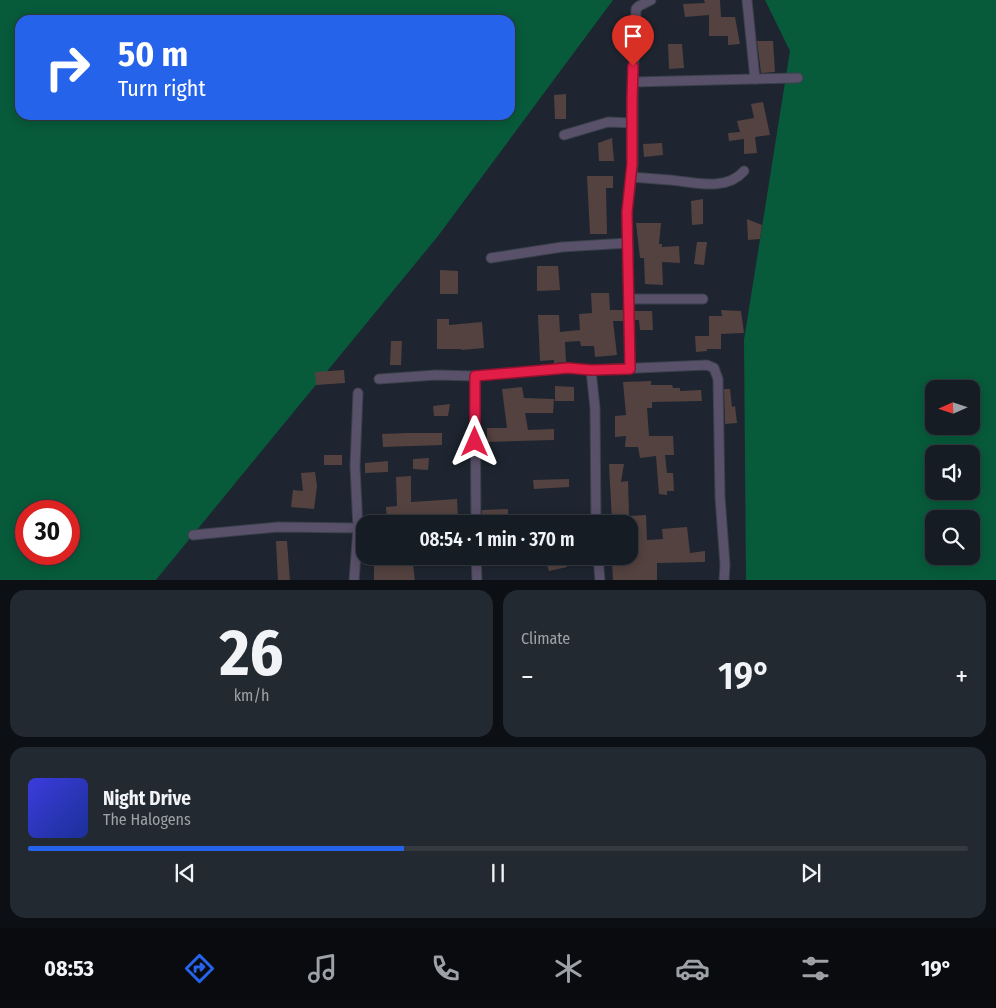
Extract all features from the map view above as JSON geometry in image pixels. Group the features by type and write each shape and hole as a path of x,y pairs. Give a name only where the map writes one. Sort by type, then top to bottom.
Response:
{"street":[{"path":"630,369 627,212 632,164 636,9 650,0"},
{"path":"747,0 755,79"},
{"path":"633,82 798,78"},
{"path":"564,135 608,122 632,123"},
{"path":"631,177 707,185 738,179 744,172"},
{"path":"491,258 562,247 628,243"},
{"path":"629,300 703,299"},
{"path":"379,379 453,375 475,376 568,368 591,370 707,365 714,368 718,379 720,497 725,564 724,580"},
{"path":"591,370 595,408 596,515"},
{"path":"475,376 476,515"},
{"path":"357,515 355,466 358,393"},
{"path":"193,535 278,527 356,528"},
{"path":"354,580 356,554"},
{"path":"476,565 477,580"},
{"path":"599,565 600,580"}],"green space":[{"path":"0,0 613,0 438,236 156,580 0,580"},
{"path":"765,0 996,0 996,580 746,580 744,340 790,51"}],"building":[{"path":"704,0 720,0 721,17 735,17 740,44 728,45 728,36 709,36 709,15 685,17 683,4 705,3"},
{"path":"757,41 773,41 775,72 761,73"},
{"path":"668,44 682,44 684,68 669,69"},
{"path":"566,94 566,119 555,119 554,95"},
{"path":"763,102 770,135 755,137 757,153 744,154 744,139 729,141 728,133 740,132 737,121 754,118 751,104"},
{"path":"612,138 614,161 599,161 598,143"},
{"path":"662,143 663,155 644,157 643,144"},
{"path":"587,176 613,176 613,188 606,188 607,234 590,234"},
{"path":"703,199 703,224 692,225 691,201"},
{"path":"747,219 762,225 760,239 748,240"},
{"path":"636,223 661,223 659,244 662,244 662,247 679,246 680,263 662,262 663,285 645,284 644,258 640,258"},
{"path":"697,242 707,242 704,265 694,264"},
{"path":"537,266 558,266 560,290 537,291"},
{"path":"440,270 458,271 458,294 440,294"},
{"path":"591,293 609,293 610,310 623,310 623,321 613,321 617,355 595,357 594,346 581,346 580,341 565,342 566,362 554,363 554,360 540,361 538,315 559,315 560,332 580,330 579,314 592,313"},
{"path":"721,310 741,311 744,333 721,334 721,349 707,349 707,351 696,352 695,336 709,336 709,316 722,316"},
{"path":"635,311 652,311 653,330 640,330 639,320 635,320"},
{"path":"437,319 449,319 449,325 482,322 484,348 461,350 437,349"},
{"path":"391,341 402,341 401,365 390,365"},
{"path":"344,370 345,383 316,385 315,372"},
{"path":"651,381 651,385 672,385 673,388 680,388 680,391 701,390 702,401 652,402 652,408 647,408 649,436 673,436 674,455 665,455 667,473 673,473 674,491 667,491 667,495 659,494 656,456 640,458 638,447 625,447 626,436 615,437 615,416 626,415 623,382"},
{"path":"555,386 574,387 574,401 555,401"},
{"path":"522,387 524,398 554,399 553,413 525,413 528,430 554,429 554,440 487,442 487,428 507,428 502,389"},
{"path":"724,389 730,389 732,407 735,406 737,423 725,424"},
{"path":"450,404 448,416 434,416 433,406"},
{"path":"442,433 442,445 383,447 382,434"},
{"path":"324,455 342,455 342,465 324,465"},
{"path":"429,458 428,470 413,469 413,459"},
{"path":"388,461 388,472 365,473 365,463"},
{"path":"609,464 624,464 621,482 628,481 629,515 612,515"},
{"path":"315,472 317,486 314,509 291,507 293,490 303,491 301,473"},
{"path":"411,476 411,502 457,499 458,515 386,515 386,507 397,506 396,477"},
{"path":"569,479 569,487 534,489 533,480"},
{"path":"508,509 508,515 482,515 482,510"},
{"path":"638,515 646,515 647,540 663,539 662,529 687,527 690,553 705,551 705,562 657,563 657,580 613,580 612,565 638,565"},
{"path":"276,541 287,541 290,580 278,580"},
{"path":"374,565 413,565 415,580 374,580"},
{"path":"547,565 566,565 567,567 549,571"}],"route":[{"path":"475,442 475,376 568,368 591,370 630,369 627,212 632,164 633,66"}]}
